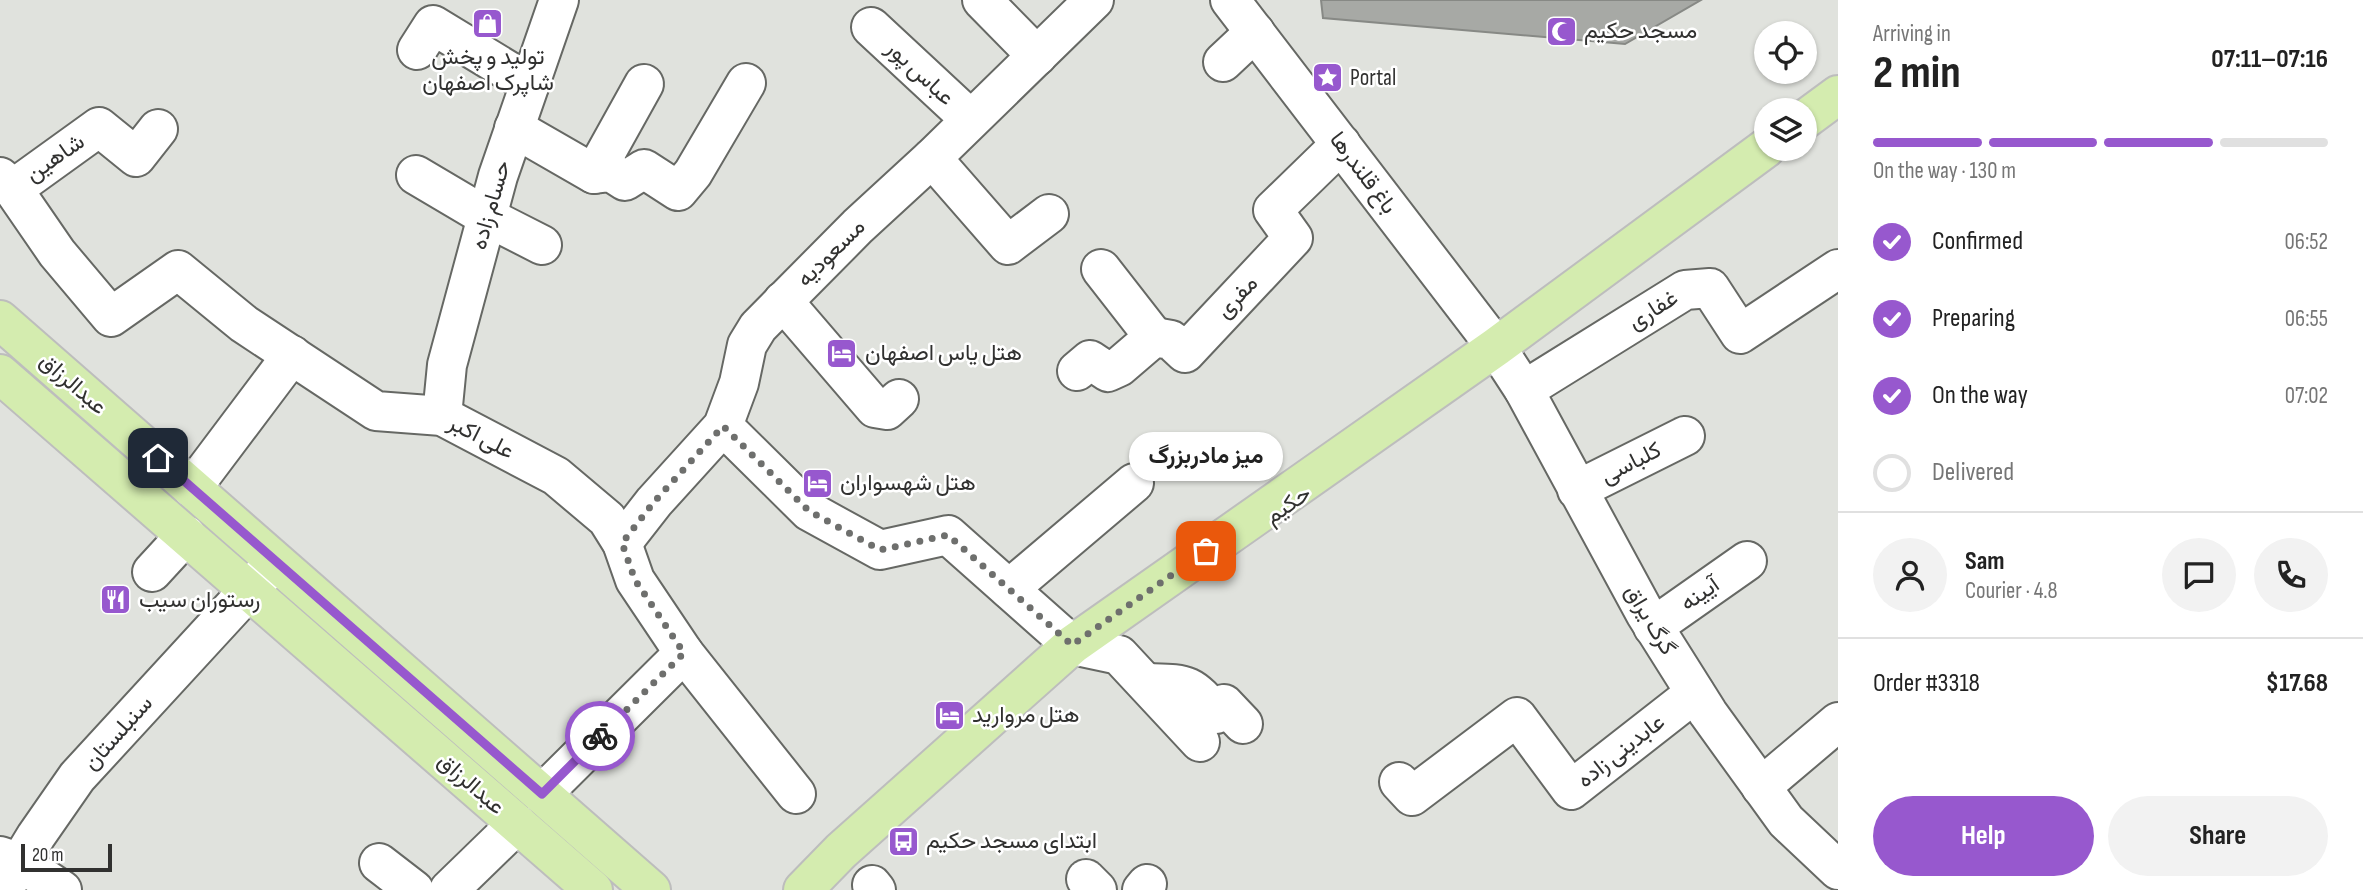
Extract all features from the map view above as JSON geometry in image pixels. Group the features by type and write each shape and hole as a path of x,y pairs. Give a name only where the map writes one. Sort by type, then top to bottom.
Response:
{"main road":[{"path":"1817,110 1838,95"},
{"name":"حکیم","path":"803,890 841,851 1072,645 1496,347 1754,157"},
{"name":"عبدالرزاق","path":"0,320 651,890"},
{"name":"عبدالرزاق","path":"0,374 593,890"}],"street":[{"name":"حسام زاده","path":"442,416 447,365 487,217 514,128 559,0"},
{"path":"982,0 1037,56"},
{"name":"مسعودیه","path":"622,543 654,502 723,426 739,383 747,345 758,327 858,226 1094,0"},
{"name":"باغ قلندرها","path":"1230,0 1496,347"},
{"path":"418,50 433,25 530,84"},
{"name":"عباس پور","path":"871,27 970,119"},
{"path":"1223,62 1255,32"},
{"path":"514,128 594,174 611,172 625,181 644,169 678,191 693,173 746,83"},
{"path":"594,174 644,84"},
{"path":"1817,122 1838,107"},
{"name":"شاهین","path":"6,183 99,127 136,157 158,130"},
{"name":"مفری","path":"1154,337 1171,340 1185,353 1293,238 1273,210 1341,144"},
{"path":"932,158 989,202 1008,245 1049,215"},
{"name":"حکیم","path":"818,890 848,858 1095,641 1507,351 1766,161"},
{"path":"416,175 541,245"},
{"name":"علی اکبر","path":"6,183 57,253 111,317 178,270 244,324 376,411 442,416 556,476 607,519 622,543 635,580 684,653 796,794"},
{"path":"1077,372 1090,360 1108,372 1119,367 1154,337 1101,269"},
{"name":"غفاری","path":"1524,390 1685,290 1710,288 1740,334 1838,269"},
{"path":"783,301 875,408 887,410 900,399"},
{"name":"گرگ یراق","path":"1496,347 1524,390 1653,627 1695,693 1786,821 1838,870"},
{"path":"192,488 292,355"},
{"path":"723,426 809,511 880,550 948,535 1072,645 1119,655 1200,742"},
{"name":"کلباسی","path":"1577,490 1685,436"},
{"path":"1009,589 1134,483"},
{"path":"152,572 186,535"},
{"name":"سنبلستان","path":"8,870 36,836 77,777 276,561"},
{"name":"آیینه","path":"1653,627 1747,561"},
{"path":"542,794 684,653"},
{"path":"1147,683 1175,684 1196,690 1216,714 1224,704 1243,724"},
{"name":"عابدینی زاده","path":"1399,782 1412,796 1517,717 1571,790 1695,693"},
{"path":"1761,787 1838,722"},
{"path":"449,890 517,824"},
{"path":"379,863 414,890"},
{"path":"8,870 61,890"}],"building":[{"name":"مسجد حکیم","path":"1321,0 1701,0 1625,44 1323,18"}],"way so far":[{"path":"600,736 684,653 635,580 622,543 654,502 723,426 809,511 880,550 948,535 1072,645 1206,551"}],"place":[{"name":"تولید و پخش شاپرک اصفهان","path":"488,23"},
{"name":"مسجد حکیم","path":"1561,31"},
{"name":"Portal","path":"1327,78"},
{"name":"هتل یاس اصفهان","path":"842,353"},
{"name":"هتل شهسواران","path":"817,483"},
{"name":"میز مادربزرگ","path":"1206,551"},
{"name":"رستوران سيب","path":"116,600"},
{"name":"هتل مروارید","path":"949,715"},
{"name":"ابتدای مسجد حکیم","path":"903,841"}],"route":[{"path":"158,458 542,794 600,736"}]}
